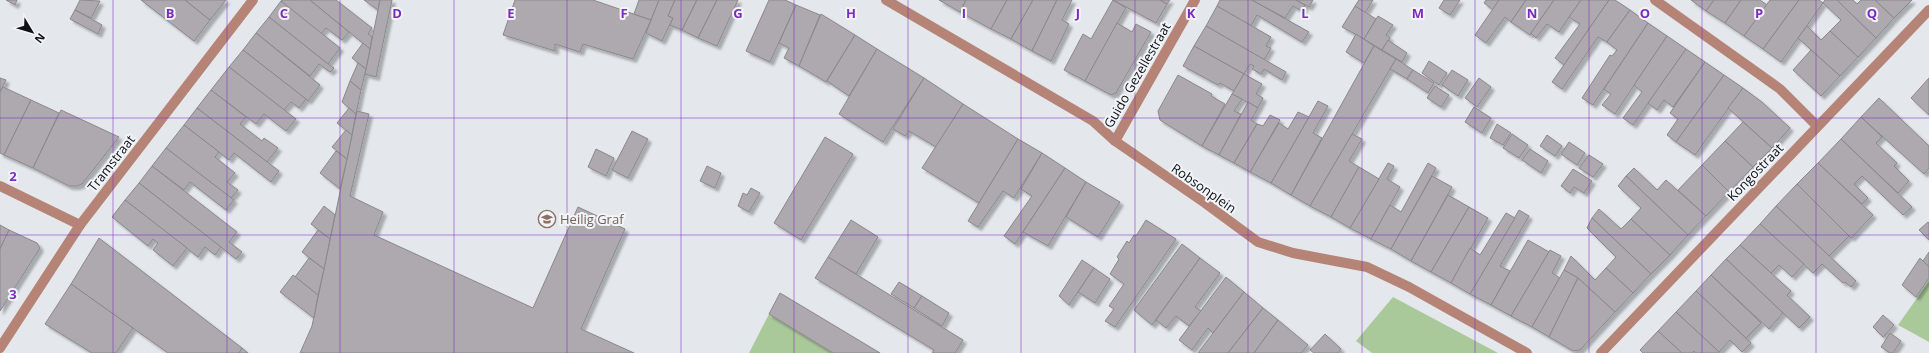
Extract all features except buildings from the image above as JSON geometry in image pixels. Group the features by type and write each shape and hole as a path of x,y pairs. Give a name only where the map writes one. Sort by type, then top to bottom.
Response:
{"street":[{"name":"Tramstraat","path":"0,348 80,225 253,0"},
{"name":"Robsonplein","path":"886,0 1093,121 1115,141 1205,203 1258,242 1293,253 1367,267 1410,287 1527,353"},
{"name":"Guido Gezellestraat","path":"1115,141 1194,0"},
{"path":"1655,0 1780,89 1817,126"},
{"name":"Kongostraat","path":"1601,353 1929,10"},
{"path":"0,186 80,225"}],"green space":[{"path":"1929,281 1929,342 1898,325"},
{"path":"1393,297 1498,353 1372,353 1356,341"},
{"path":"769,314 833,353 749,353"}],"place":[{"name":"Heilig Graf","path":"547,219"}]}
